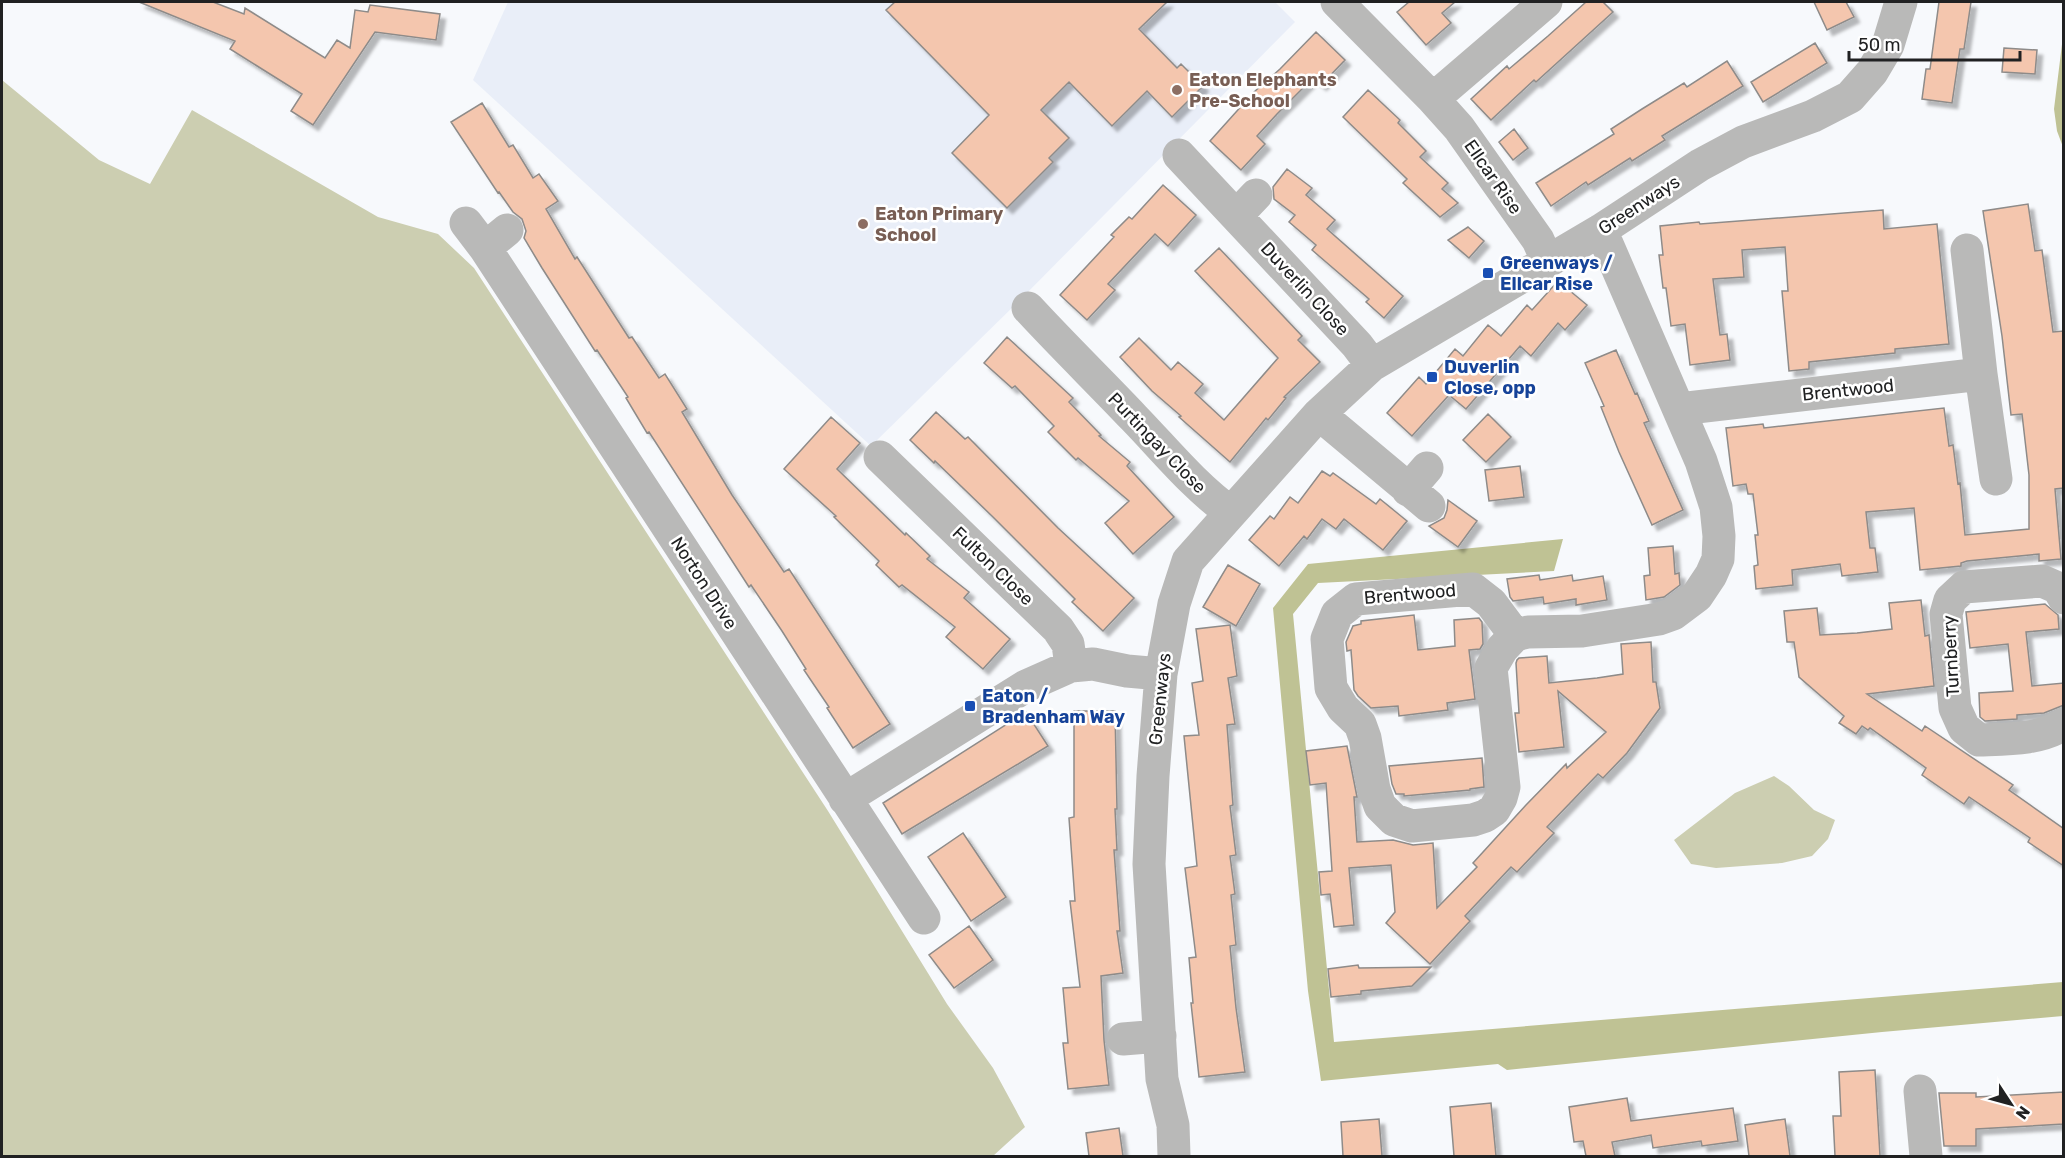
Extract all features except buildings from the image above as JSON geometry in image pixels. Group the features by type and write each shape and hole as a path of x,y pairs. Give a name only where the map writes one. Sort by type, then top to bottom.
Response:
{"street":[{"name":"Ellcar Rise","path":"1337,2 1459,128 1538,240 1547,260"},
{"path":"1433,99 1546,2"},
{"name":"Greenways","path":"1174,1156 1173,1125 1162,1079 1149,864 1161,674 1174,604 1188,561 1319,414 1372,365 1600,230 1700,165 1743,142 1813,116 1850,97 1872,72 1888,45 1901,2"},
{"name":"Duverlin Close","path":"1179,155 1247,205 1372,365"},
{"path":"1515,635 1528,632 1582,631 1659,620 1673,614 1697,596 1711,575 1718,559 1719,536 1716,507 1704,470 1600,230"},
{"name":"Norton Drive","path":"486,234 845,799 924,918"},
{"path":"1967,250 1996,479"},
{"name":"Purtingay Close","path":"1028,308 1097,361 1193,482 1230,512"},
{"name":"Brentwood","path":"1679,409 1981,374"},
{"path":"1319,414 1422,488"},
{"name":"Fulton Close","path":"887,475 1058,629 1068,644 1071,666"},
{"name":"Turnberry","path":"2064,598 2058,588 2042,581 1964,587 1950,600 1946,614 1954,708 1964,728 1979,740 2024,738 2064,724"},
{"name":"Brentwood","path":"1473,589 1491,603 1515,635 1502,649 1491,668 1504,787 1494,810 1473,820 1412,826 1394,820 1380,806 1374,789 1365,738 1360,724 1343,708 1331,688 1327,639 1337,614 1356,599 1473,589"},
{"path":"845,799 1026,686 1071,666 1093,664 1127,671 1161,674"},
{"path":"1123,1039 1160,1036"},
{"path":"1920,1091 1926,1156"}],"shaded area":[{"name":"Eaton Primary School","path":"508,2 1275,2 1295,22 1019,301 871,446 473,80"}],"green space":[{"path":"2063,36 2064,147 2057,131 2054,109"},
{"path":"2,80 99,160 150,184 192,110 378,217 438,234 474,268 828,811 947,1004 993,1068 1025,1127 993,1156 2,1156"},
{"path":"1563,539 1554,571 1318,583 1293,614 1334,1042 2063,982 2063,1016 1507,1070 1498,1064 1321,1081 1308,991 1273,608 1308,564"},
{"path":"1774,776 1789,786 1814,810 1835,820 1828,839 1812,856 1782,863 1716,868 1691,864 1674,840 1735,793"}],"place":[{"name":"Eaton Elephants Pre-School","path":"1177,90"},
{"name":"Eaton Primary School","path":"863,224"},
{"name":"Greenways / Ellcar Rise","path":"1488,273"},
{"name":"Duverlin Close, opp","path":"1432,377"},
{"name":"Eaton / Bradenham Way","path":"970,706"}]}
